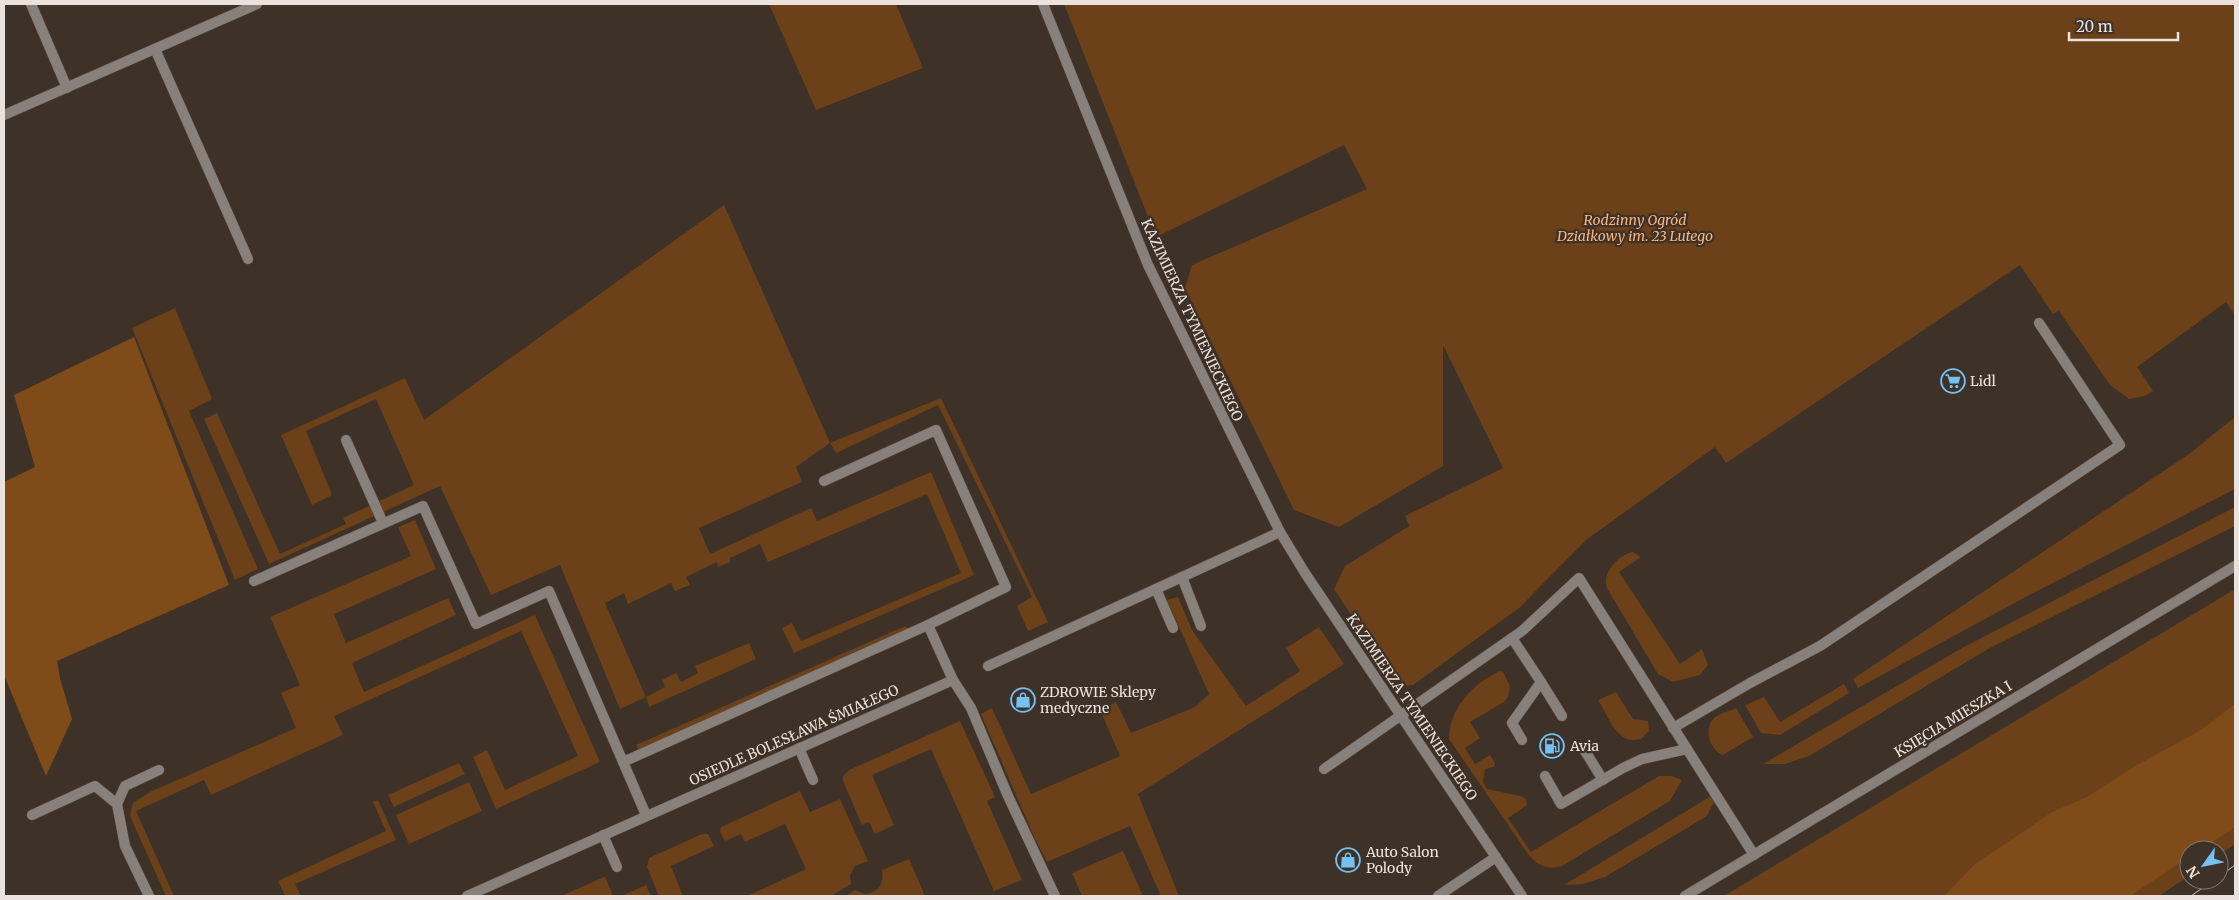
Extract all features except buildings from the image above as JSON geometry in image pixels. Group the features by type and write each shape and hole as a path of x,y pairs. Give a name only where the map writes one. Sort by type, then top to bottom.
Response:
{"street":[{"path":"32,4 67,88"},
{"path":"4,115 257,4"},
{"name":"KAZIMIERZA TYMIENIECKIEGO","path":"1043,4 1148,265 1280,532 1522,896"},
{"path":"155,49 248,259"},
{"path":"1673,728 1750,683 1820,646 2120,445 2039,323"},
{"path":"623,762 928,625 1006,587 936,430 824,481"},
{"path":"346,440 383,523"},
{"path":"254,581 423,506 476,624 549,591 646,815"},
{"path":"988,666 1280,532"},
{"name":"KSIĘCIA MIESZKA I","path":"1685,896 2235,566"},
{"path":"1182,577 1202,626"},
{"path":"1324,770 1512,638 1579,578 1754,855"},
{"path":"1156,589 1173,628"},
{"path":"928,625 953,680 971,708 1008,796 1055,896"},
{"path":"1512,638 1562,716"},
{"name":"OSIEDLE BOLESŁAWA ŚMIAŁEGO","path":"467,896 953,680"},
{"path":"1522,740 1512,723 1541,682"},
{"path":"799,748 813,780"},
{"path":"1545,776 1561,804 1642,759 1686,749"},
{"path":"1585,751 1603,780"},
{"path":"116,804 125,786 159,770"},
{"path":"32,815 95,786 116,804 125,846 149,896"},
{"path":"603,835 617,867"},
{"path":"1438,896 1496,857"}],"green space":[{"path":"769,4 896,4 923,68 816,110"},
{"name":"Rodzinny Ogród Działkowy im. 23 Lutego","path":"1064,4 2235,4 2235,315 2226,302 2137,367 2153,391 2145,396 2129,399 2110,385 2059,311 2053,314 2020,265 1726,463 1715,447 1586,540 1519,608 1413,685 1403,686 1395,681 1334,589 1345,566 1409,526 1405,516 1503,468 1443,345 1443,466 1339,527 1294,510 1185,288 1192,265 1367,189 1344,145 1156,237"},
{"path":"724,205 830,443 796,467 802,482 699,528 710,554 811,508 817,521 931,472 974,575 794,653 782,628 792,623 801,641 961,573 927,494 768,562 760,544 730,558 730,562 718,567 717,562 686,577 690,585 675,591 671,583 628,604 624,593 605,603 646,697 620,709 560,565 491,595 440,486 269,564 204,419 217,413 280,554 346,524 343,518 414,485 376,399 306,431 332,495 312,505 281,435 405,378 424,420"},
{"path":"175,308 212,399 189,411 258,569 235,580 132,328"},
{"path":"941,398 1048,622 1028,631 1017,606 1032,597 938,405 836,453 830,443"},
{"path":"2235,417 2235,489 2020,600 1858,688 1853,679 2189,454"},
{"path":"2235,507 2235,526 1988,649 1809,756 1785,764 1763,764 1962,648"},
{"path":"415,520 436,569 334,614 346,643 448,598 456,615 352,663 364,692 535,615 600,762 496,809 473,757 487,750 505,790 578,756 521,631 334,716 343,735 211,795 204,780 136,811 174,896 166,896 130,815 133,803 150,792 296,728 281,693 300,685 270,617 411,556 398,527"},
{"path":"1632,552 1641,557 1619,572 1680,664 1702,649 1708,665 1700,675 1673,682 1658,674 1607,588 1607,577 1612,566 1621,557"},
{"path":"2235,589 2235,844 2229,848 2229,840 2179,840 2179,883 2159,896 1724,896"},
{"path":"1178,597 1192,630 1246,706 1300,671 1286,648 1319,627 1344,664 1138,794 1179,896 1161,896 1130,826 1047,862 1035,839 981,714 992,708 1031,794 1120,756 1100,710 1116,702 1131,733 1195,707 1209,694 1167,600"},
{"path":"905,626 908,629 639,751 636,745"},
{"path":"749,643 756,659 649,707 646,697 665,687 662,680 676,673 681,682 698,673 695,666"},
{"path":"1500,671 1503,672 1510,686 1508,697 1504,702 1470,722 1480,738 1465,748 1475,764 1490,755 1495,763 1494,767 1485,769 1483,782 1487,789 1521,796 1526,799 1527,805 1508,818 1531,852 1659,776 1672,776 1682,780 1670,801 1562,866 1547,867 1535,862 1449,739 1453,717 1464,698 1481,682"},
{"path":"1844,684 1849,693 1780,735 1761,733 1745,705 1764,697 1780,722"},
{"path":"1616,692 1633,719 1648,721 1649,731 1641,739 1633,740 1620,734 1610,722 1598,700"},
{"path":"1736,708 1753,737 1723,755 1711,743 1709,737 1710,725 1717,716"},
{"path":"960,721 995,797 987,801 1022,880 994,891 931,749 872,775 894,825 875,834 869,822 862,825 843,781 843,776 849,770"},
{"path":"459,763 465,774 394,807 388,795"},
{"path":"469,782 482,811 409,844 396,815"},
{"path":"800,791 810,812 840,799 868,861 855,866 850,875 851,884 831,896 747,896 806,869 785,824 745,842 741,834 725,841 720,832 721,827"},
{"path":"1711,796 1714,802 1707,816 1605,877 1583,884 1564,885"},
{"path":"378,800 396,840 295,884 301,896 285,896 278,881 386,831 373,802"},
{"path":"702,834 708,834 714,846 671,866 683,896 659,896 647,867 649,858"},
{"path":"1123,851 1143,896 1082,896 1072,873"},
{"path":"909,859 925,896 845,896 855,890 865,894 874,892 880,886 882,870"},
{"path":"604,877 613,896 561,896"},
{"path":"646,885 651,896 621,896"}],"shaded area":[{"path":"134,337 229,585 57,661 72,719 46,776 4,675 4,482 35,467 14,395"},
{"path":"2235,704 2235,827 2215,840 2179,840 2179,864 2130,896 1944,896 1975,864 2052,812 2085,798 2137,765 2201,730"}],"tram line":[{"path":"2229,870 2235,865"},
{"path":"2191,896 2200,890"}],"place":[{"name":"Lidl","path":"1953,381"},
{"name":"ZDROWIE Sklepy medyczne","path":"1023,700"},
{"name":"Avia","path":"1552,746"},
{"name":"Auto Salon Polody","path":"1348,860"}]}
